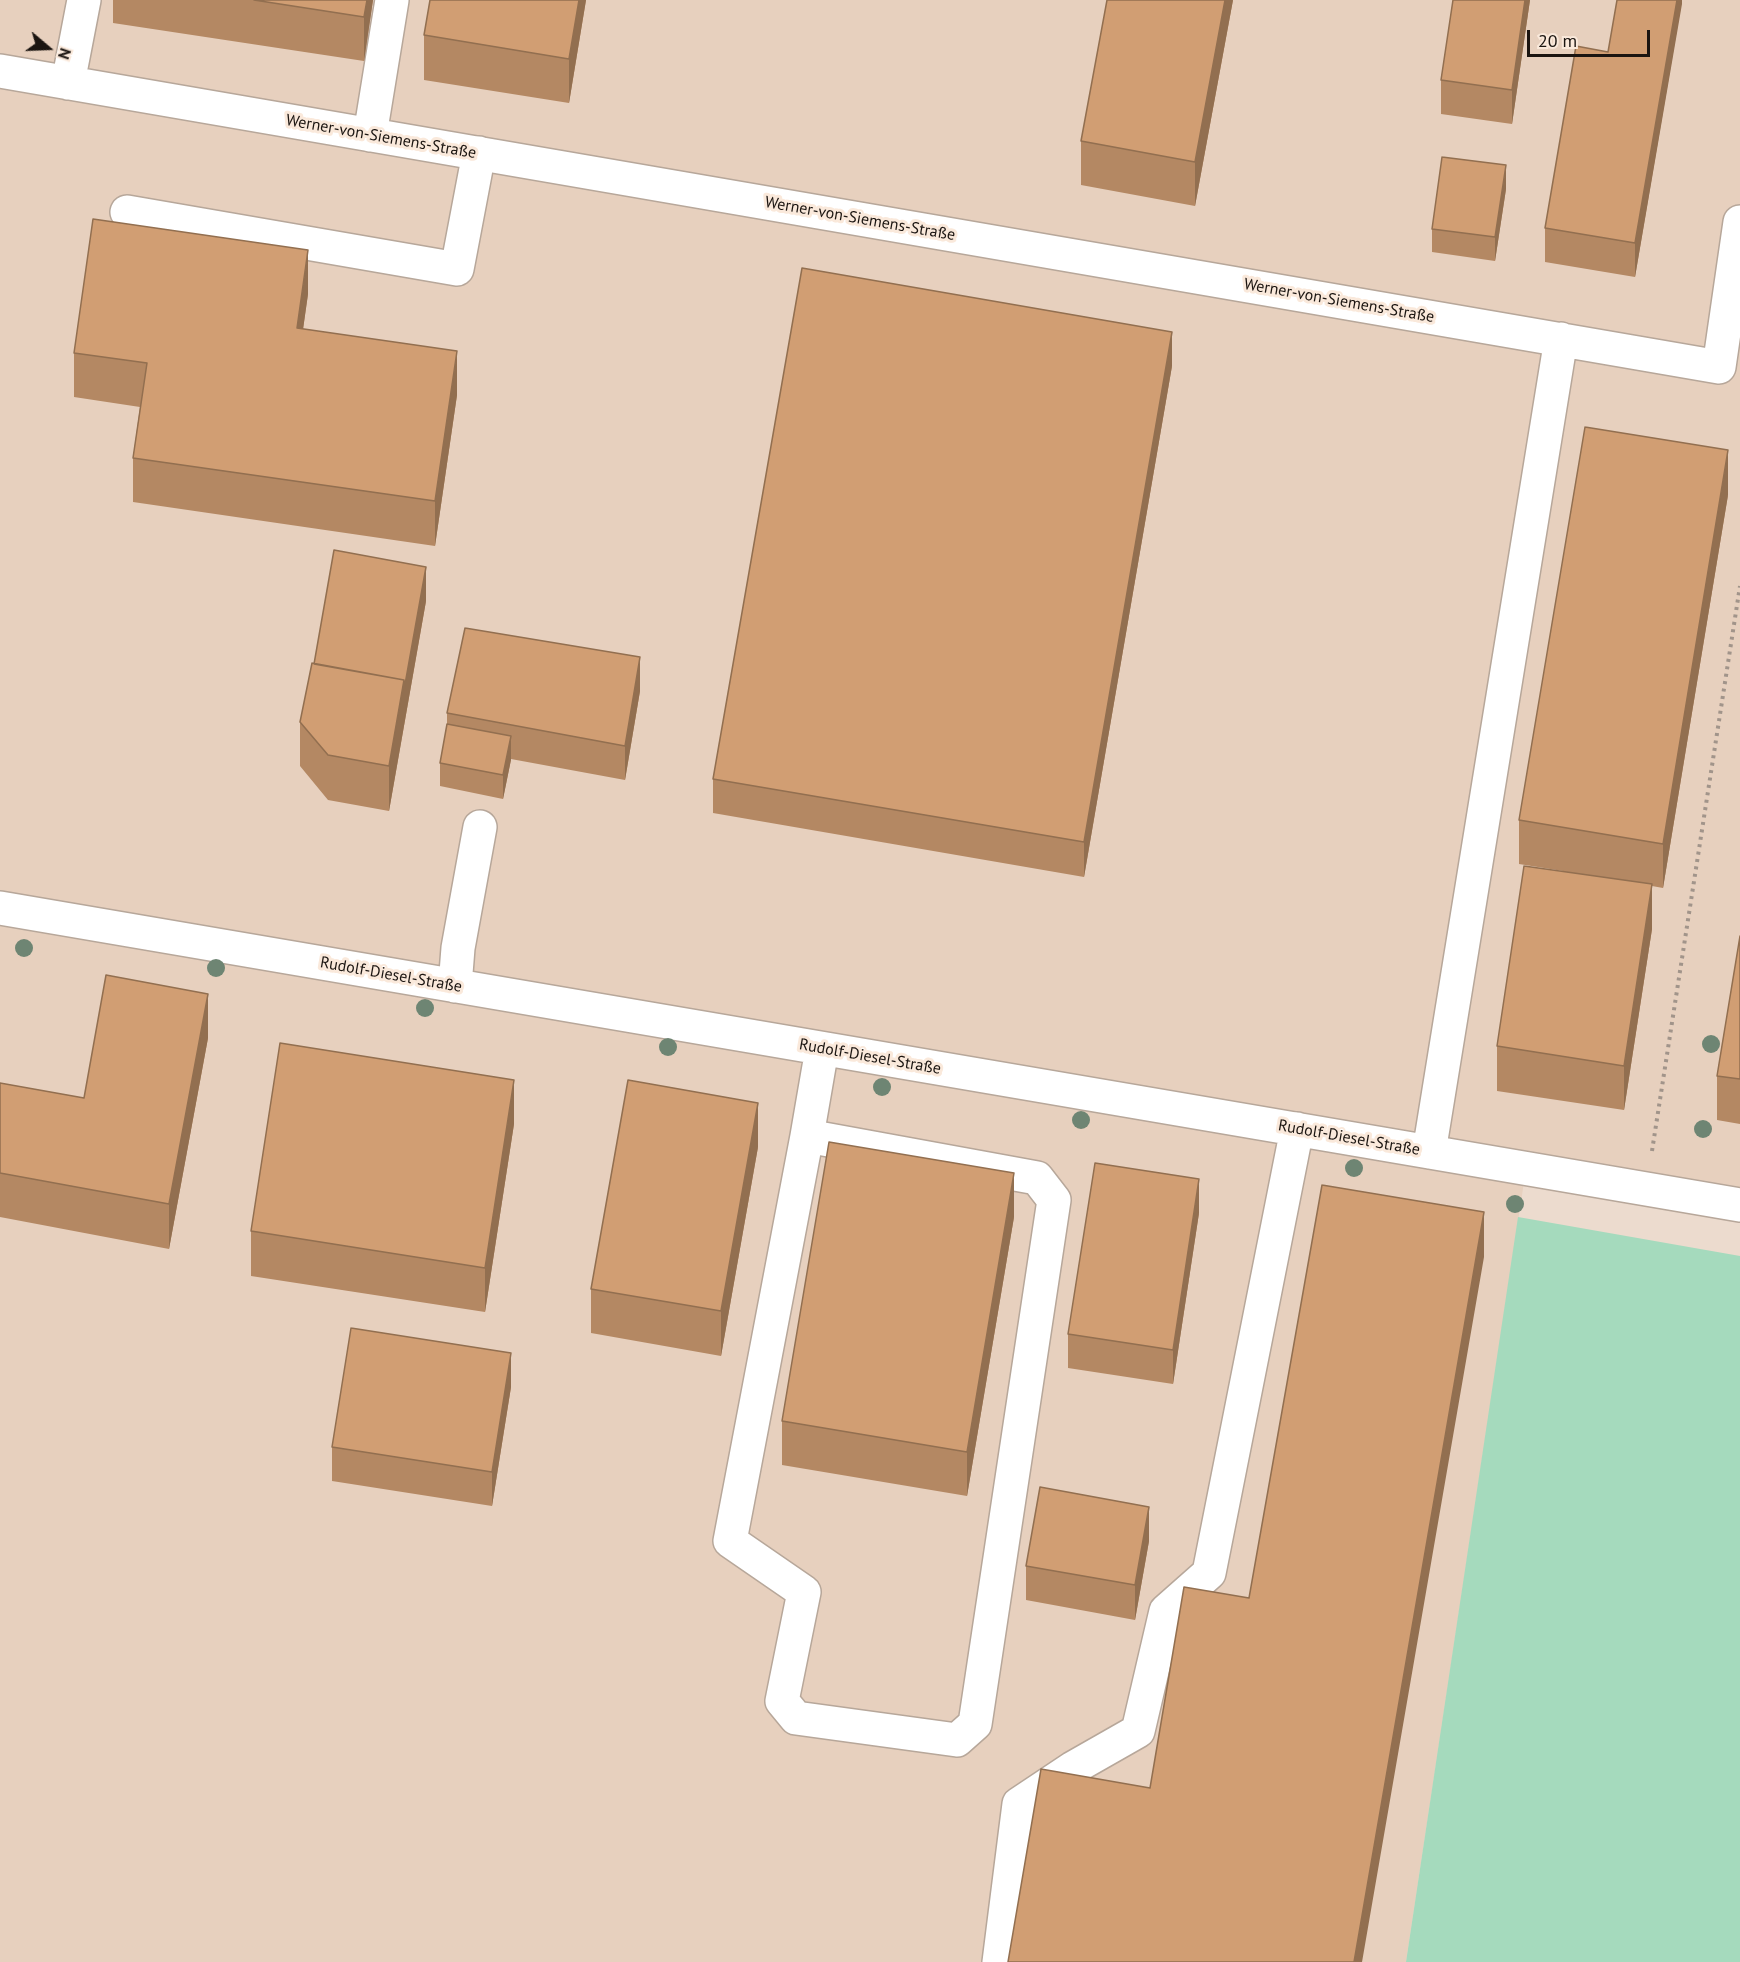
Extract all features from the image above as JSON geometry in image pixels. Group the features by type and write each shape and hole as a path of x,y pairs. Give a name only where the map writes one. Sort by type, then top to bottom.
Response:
{"street":[{"path":"68,83 84,0"},
{"path":"370,135 392,0"},
{"name":"Werner-von-Siemens-Straße","path":"0,71 1719,367 1740,222"},
{"path":"127,212 457,269 479,153"},
{"path":"1429,1152 1561,339"},
{"path":"455,986 458,948 480,827"},
{"name":"Rudolf-Diesel-Straße","path":"0,908 1740,1205"},
{"path":"807,1136 1036,1178 1054,1200 975,1724 957,1740 796,1718 782,1701 804,1592 730,1541 822,1049"},
{"path":"999,1962 1019,1804 1073,1768 1138,1731 1166,1611 1209,1573 1297,1129"}],"path":[{"path":"1646,1189 1740,586"}],"shaded area":[{"path":"0,0 1740,0 1740,1194 1527,1162 1406,1962 0,1962"}],"green space":[{"path":"1518,1217 1740,1256 1740,1962 1406,1962"}],"building":[{"path":"254,0 367,0 364,17"},
{"path":"430,0 579,0 569,59 424,35"},
{"path":"1107,0 1225,0 1195,162 1081,141"},
{"path":"1453,0 1525,0 1512,90 1441,80"},
{"path":"1617,0 1677,0 1635,243 1545,228 1576,46 1608,52"},
{"path":"1442,157 1506,165 1495,237 1432,229"},
{"path":"93,219 308,250 297,328 457,351 435,501 133,458 147,363 74,353"},
{"path":"802,268 1172,332 1084,842 713,779"},
{"path":"1585,427 1728,450 1663,844 1519,820"},
{"path":"334,550 426,567 404,690 404,680 314,664"},
{"path":"465,628 640,657 625,746 447,713"},
{"path":"312,663 404,680 389,766 328,755 300,722"},
{"path":"447,724 511,736 503,775 440,763"},
{"path":"1524,866 1652,884 1624,1066 1497,1046"},
{"path":"1740,936 1740,1079 1717,1076"},
{"path":"106,975 208,994 169,1204 0,1173 0,1083 84,1098"},
{"path":"280,1043 514,1080 485,1268 251,1231"},
{"path":"628,1080 758,1103 721,1311 591,1289"},
{"path":"829,1142 1014,1173 967,1452 782,1421"},
{"path":"1095,1163 1199,1179 1173,1350 1068,1334"},
{"path":"1322,1185 1484,1212 1354,1962 1008,1962 1041,1769 1150,1788 1184,1587 1249,1598"},
{"path":"351,1328 511,1353 492,1472 332,1447"},
{"path":"1040,1487 1149,1507 1135,1585 1026,1566"}]}
